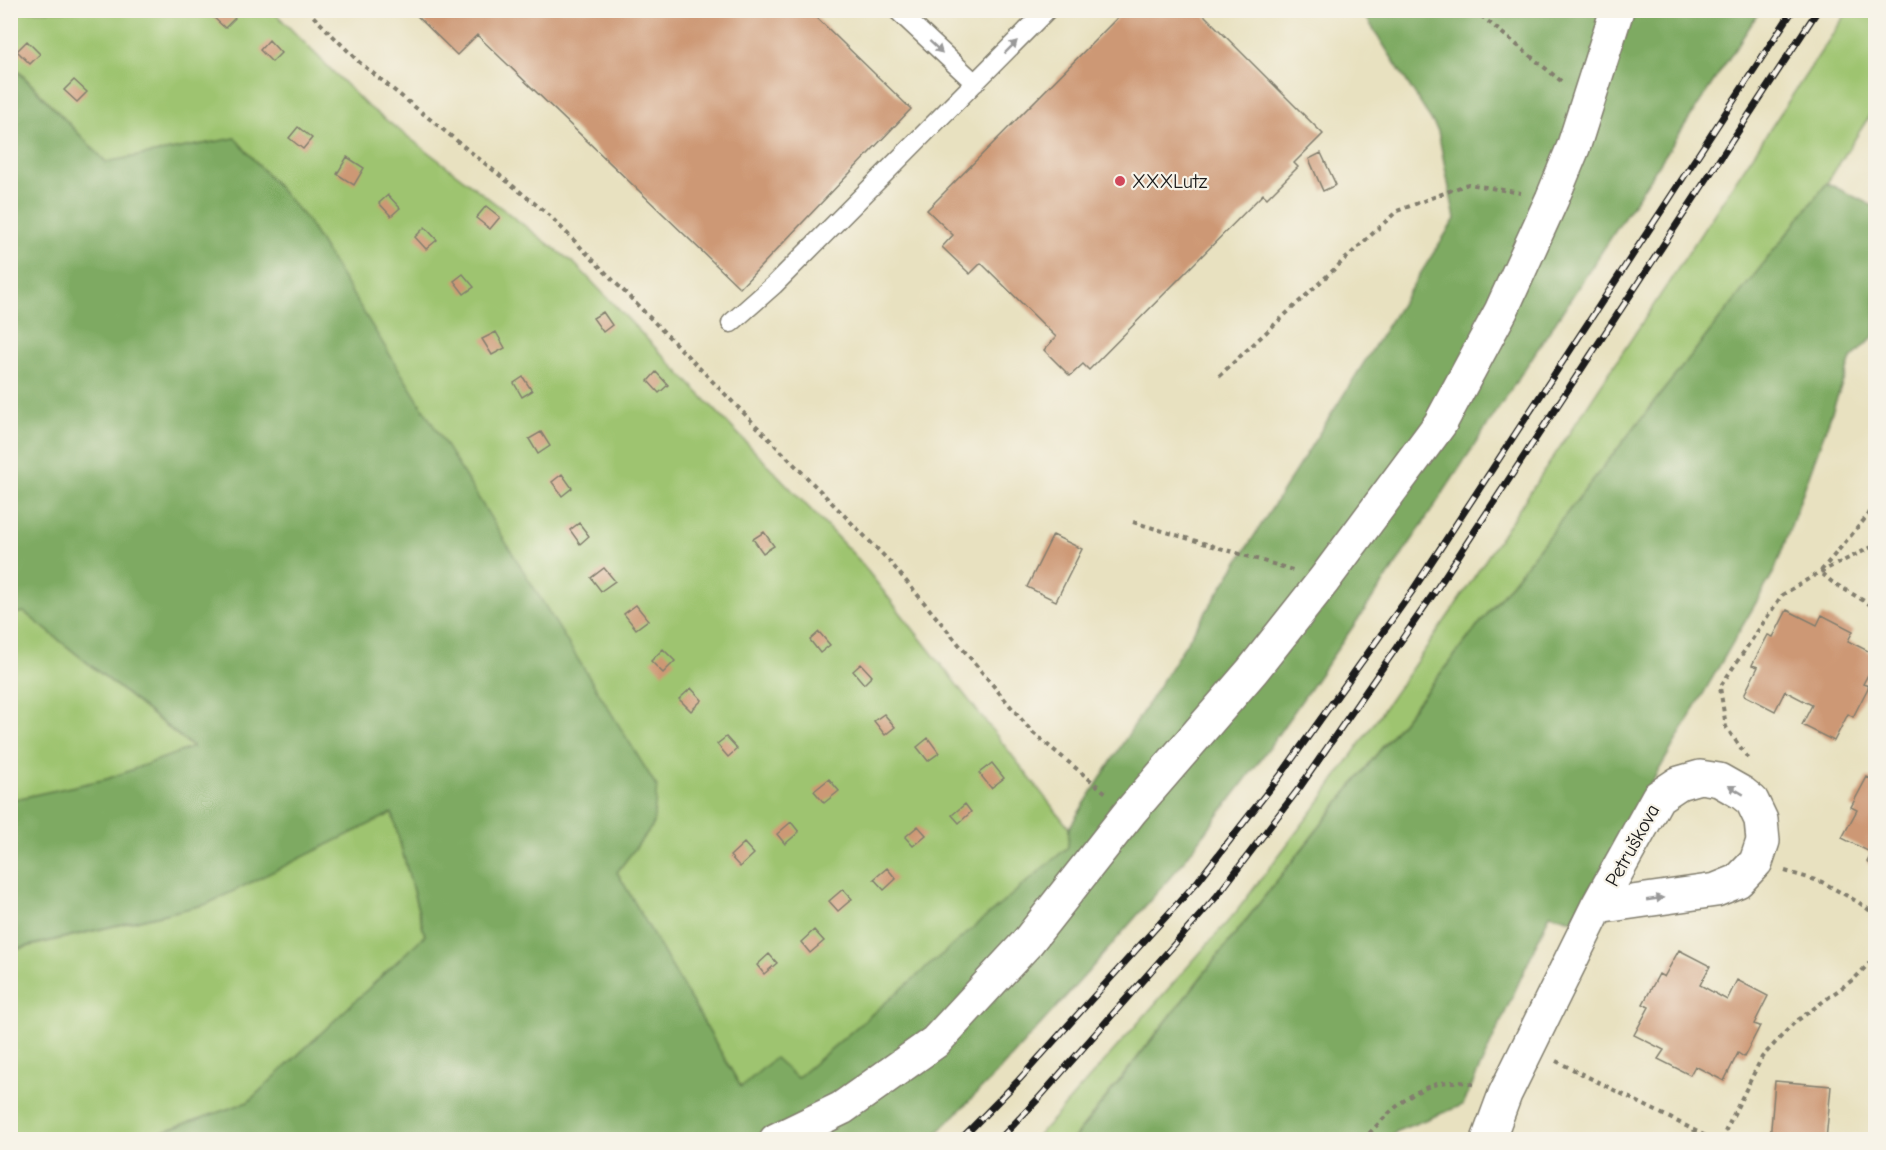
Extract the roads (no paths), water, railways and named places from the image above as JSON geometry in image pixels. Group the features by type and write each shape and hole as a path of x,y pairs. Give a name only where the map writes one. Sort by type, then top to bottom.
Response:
{"street":[{"path":"776,1140 842,1108 935,1042 1026,944 1130,812 1252,671 1324,580 1440,424 1501,311 1573,148 1617,10"},
{"name":"Petruškova","path":"1488,1140 1505,1094 1597,907 1658,797 1679,783 1701,777 1719,780 1752,801 1761,820 1763,841 1756,862 1738,881 1716,890 1597,907"}],"lane":[{"path":"897,10 975,83"},
{"path":"731,323 774,285 1047,10"}],"railway":[{"path":"960,1140 1017,1082 1198,881 1280,776 1413,590 1793,10"},
{"path":"999,1140 1217,896 1300,787 1432,596 1818,10"}],"place":[{"name":"XXXLutz","path":"1120,181"}]}
